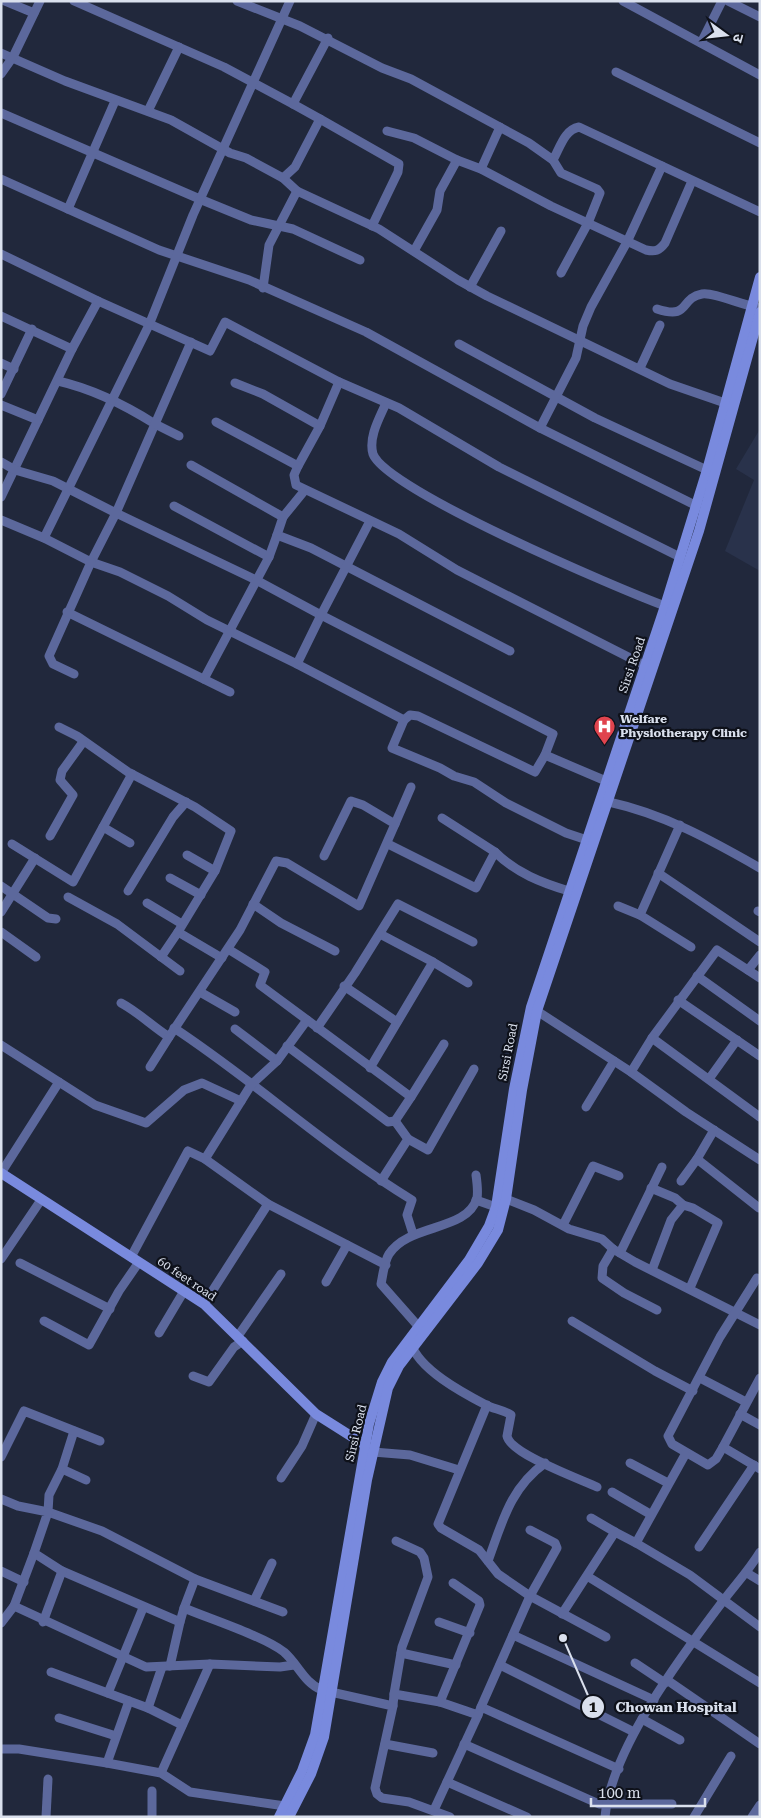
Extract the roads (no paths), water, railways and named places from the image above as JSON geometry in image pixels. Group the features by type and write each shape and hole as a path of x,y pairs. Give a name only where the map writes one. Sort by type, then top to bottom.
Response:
{"main road":[{"name":"Sirsi Road","path":"369,1449 388,1388 399,1366 478,1263 498,1230 522,1090 538,1012 609,802 612,786 700,508 757,309 760,277"},
{"name":"Sirsi Road","path":"279,1817 315,1735 327,1691 382,1382 392,1362 469,1260 489,1226 496,1207 503,1198 514,1089 525,1032 569,891 680,557 700,508 707,470 725,403 757,309"},
{"name":"60 feet road","path":"1,1174 204,1304 316,1414 369,1449"},
{"name":"Sirsi Road","path":"290,1817 311,1774 324,1737 327,1691"}],"street":[{"path":"5,1 34,13"},
{"path":"1,74 13,57 40,1"},
{"path":"74,1 255,83 399,164 398,172 372,226"},
{"path":"238,1 328,38 382,68 411,79 500,127 553,160 561,173 599,191 600,197 588,223 561,273"},
{"path":"44,538 149,325 193,215 202,200 223,148 255,83 290,1"},
{"path":"623,1 760,75"},
{"path":"701,43 722,1"},
{"path":"728,1 760,17"},
{"path":"293,104 328,38"},
{"path":"148,111 179,47"},
{"path":"1,53 116,101 171,120 230,153 246,158 283,178 298,191 372,226 470,287 670,384 725,403"},
{"path":"616,72 760,144"},
{"path":"68,209 116,101"},
{"path":"1,113 202,200 251,220 293,229 360,260"},
{"path":"283,178 295,167 320,120"},
{"path":"481,169 500,127"},
{"path":"553,160 566,134 572,128 579,128 760,212"},
{"path":"387,131 414,138 457,160 481,169 627,242 654,252 661,249 666,243 692,181"},
{"path":"414,251 437,210 440,191 457,160"},
{"path":"540,428 576,358 580,339 591,307 627,242 662,166"},
{"path":"1,179 177,257 249,280 262,288 313,307 366,332 540,428 700,508"},
{"path":"262,288 270,245 298,191"},
{"path":"470,287 501,231"},
{"path":"1,254 149,325 210,351 225,322 339,382 424,422 499,467 680,557"},
{"path":"657,309 671,313 677,312 693,297 701,294 710,294 757,309"},
{"path":"1,497 72,349 98,301"},
{"path":"1,316 72,349"},
{"path":"640,368 660,326"},
{"path":"1,394 32,330"},
{"path":"74,674 53,664 49,656 116,512 191,342"},
{"path":"458,344 556,397 671,455 707,470"},
{"path":"1,363 14,369"},
{"path":"58,381 75,385 112,401 179,436"},
{"path":"339,382 320,426 298,466 294,482 305,490 399,534 457,570 644,665"},
{"path":"235,383 263,394 320,426"},
{"path":"386,403 376,425 373,453 381,465 394,476 452,510 567,565 665,606"},
{"path":"1,405 38,420"},
{"path":"216,422 298,466"},
{"path":"1,462 15,470 53,481 256,580 553,734 536,772 418,716 410,715 404,720 392,748 440,768 454,776 474,782 506,803 587,840"},
{"path":"191,465 283,517"},
{"path":"204,679 269,557 283,517 305,490"},
{"path":"174,506 269,557"},
{"path":"1,520 44,538 92,562 120,572 168,596 230,632 297,664 404,720"},
{"path":"297,664 370,521"},
{"path":"277,535 311,548 510,651"},
{"path":"68,612 230,692"},
{"path":"59,727 77,736 83,742 132,774 186,802 231,831 215,871 160,957"},
{"path":"50,836 73,795 60,780 62,771 83,742"},
{"path":"545,755 606,781"},
{"path":"12,844 73,882 132,774"},
{"path":"150,1067 168,1037 228,949 276,861 287,863 359,906 388,844 411,787"},
{"path":"324,856 351,801 363,805 395,824"},
{"path":"128,891 173,817 186,802"},
{"path":"609,802 642,810 680,825 760,868"},
{"path":"442,818 528,876 569,891"},
{"path":"640,915 680,825"},
{"path":"103,827 130,843"},
{"path":"388,844 476,888 495,852"},
{"path":"187,856 215,871"},
{"path":"1,912 35,858"},
{"path":"658,872 760,942"},
{"path":"170,878 201,895"},
{"path":"1,886 48,918 56,919"},
{"path":"68,897 117,924 180,971"},
{"path":"148,903 222,958"},
{"path":"253,904 281,923 335,951"},
{"path":"317,1028 398,904 473,942"},
{"path":"618,906 640,915 690,947"},
{"path":"1,932 36,956"},
{"path":"380,934 468,983"},
{"path":"228,949 265,972 260,985 411,1097"},
{"path":"631,1072 678,1000 717,950 760,978"},
{"path":"748,970 760,955"},
{"path":"370,1068 433,962"},
{"path":"697,976 760,1021"},
{"path":"344,986 397,1022"},
{"path":"200,992 235,1012"},
{"path":"678,1000 760,1056"},
{"path":"121,1003 133,1009 150,1025 168,1037"},
{"path":"538,1012 631,1072 760,1160"},
{"path":"205,1160 251,1085 277,1061 306,1020"},
{"path":"174,1028 226,1063 251,1085 381,1181 412,1200 407,1215 413,1234"},
{"path":"235,1029 277,1061"},
{"path":"652,1038 760,1117"},
{"path":"709,1079 737,1040"},
{"path":"287,1046 388,1122 395,1121 444,1044"},
{"path":"1,1045 95,1105 146,1123 184,1090 202,1083 241,1101"},
{"path":"586,1106 614,1061"},
{"path":"395,1121 408,1139 428,1150 474,1069"},
{"path":"1,1174 60,1082"},
{"path":"681,1181 714,1130"},
{"path":"381,1181 408,1139"},
{"path":"44,1321 89,1345 110,1309 188,1151 205,1160 268,1204 386,1265"},
{"path":"697,1159 759,1208"},
{"path":"563,1225 593,1166 619,1176"},
{"path":"657,1310 624,1293 602,1278 604,1266 617,1251 662,1167"},
{"path":"418,1326 381,1284 388,1254 405,1238 446,1225 472,1209 476,1200 476,1175"},
{"path":"651,1188 675,1198 683,1205 693,1208 718,1224 690,1288"},
{"path":"503,1198 563,1225 602,1239 617,1251 760,1325"},
{"path":"1,1259 41,1200"},
{"path":"476,1200 496,1207"},
{"path":"204,1304 268,1204"},
{"path":"652,1270 671,1220 683,1205"},
{"path":"326,1282 347,1246"},
{"path":"20,1263 110,1309"},
{"path":"193,1376 209,1382 281,1274"},
{"path":"757,1278 720,1337 668,1436 672,1444 708,1465 716,1459 760,1378"},
{"path":"159,1334 184,1291"},
{"path":"572,1321 655,1371 693,1391"},
{"path":"410,1338 412,1349 432,1372 487,1405 512,1415 507,1436 508,1441 545,1463 597,1487"},
{"path":"700,1378 746,1402"},
{"path":"487,1405 438,1524 440,1528 479,1550 506,1581 606,1637"},
{"path":"3,1451 24,1411 100,1441"},
{"path":"280,1478 302,1446 316,1414"},
{"path":"740,1414 760,1425"},
{"path":"2,1620 14,1606 24,1582 48,1512 49,1495 62,1469 74,1431"},
{"path":"699,1547 757,1467 723,1447"},
{"path":"369,1449 410,1455 460,1470"},
{"path":"636,1543 650,1514 686,1453"},
{"path":"630,1462 668,1483"},
{"path":"488,1561 514,1494 522,1482 545,1463"},
{"path":"62,1469 86,1480"},
{"path":"612,1492 650,1514"},
{"path":"1,1499 18,1506 48,1512 102,1531 195,1579 283,1612"},
{"path":"591,1518 673,1564 760,1627"},
{"path":"434,1810 530,1596 557,1548 555,1542 530,1530"},
{"path":"562,1614 615,1532"},
{"path":"396,1541 420,1552 424,1558 428,1577 401,1653 394,1694 394,1706 375,1788 377,1794 382,1798 408,1802 450,1817"},
{"path":"605,1817 606,1804 634,1732 666,1681 723,1601 757,1565 760,1552"},
{"path":"34,1553 62,1571 180,1622"},
{"path":"254,1601 272,1563"},
{"path":"1,1571 24,1582"},
{"path":"43,1622 62,1571"},
{"path":"747,1574 760,1581"},
{"path":"587,1576 760,1683"},
{"path":"148,1708 166,1666 195,1579"},
{"path":"440,1702 480,1609 479,1601 453,1583"},
{"path":"14,1606 43,1622 146,1667 210,1664 280,1667 294,1665"},
{"path":"108,1693 122,1655 144,1608"},
{"path":"184,1608 264,1642 284,1653 314,1687 394,1706"},
{"path":"439,1622 470,1632"},
{"path":"513,1635 654,1700"},
{"path":"401,1653 456,1665"},
{"path":"635,1663 666,1681 760,1744"},
{"path":"162,1774 210,1664"},
{"path":"500,1665 634,1732"},
{"path":"51,1672 148,1708 182,1725"},
{"path":"394,1694 480,1711 619,1768"},
{"path":"106,1763 129,1701"},
{"path":"59,1718 116,1736"},
{"path":"642,1719 680,1740"},
{"path":"385,1744 433,1753"},
{"path":"464,1744 588,1800 606,1804 672,1804"},
{"path":"1,1749 19,1749 162,1774 190,1792 285,1806"},
{"path":"694,1817 731,1756"},
{"path":"46,1817 48,1779"},
{"path":"448,1782 527,1817"},
{"path":"152,1791 152,1817"},
{"path":"752,1817 759,1807"}],"place":[{"name":"Welfare Physiotherapy Clinic","path":"604,745"},
{"name":"Chowan Hospital","path":"563,1638"}]}
